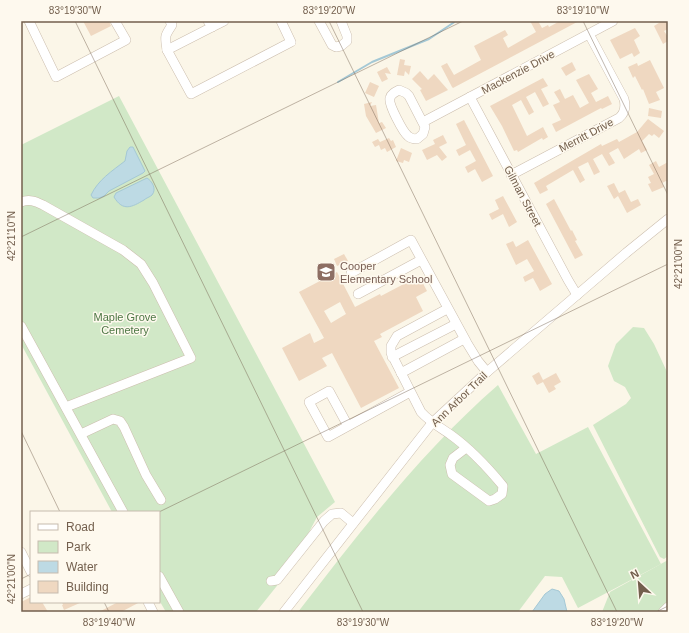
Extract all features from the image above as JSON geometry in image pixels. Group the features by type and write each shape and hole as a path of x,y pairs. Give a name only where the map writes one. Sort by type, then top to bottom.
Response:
{"street":[{"path":"29,21 56,77 126,40 115,21"},
{"path":"170,21 172,25 165,37 167,50 190,94 291,42 280,21"},
{"path":"167,50 210,24 224,21"},
{"path":"320,21 332,45 336,48 347,41 348,36 341,21"},
{"name":"Mackenzie Drive","path":"423,122 613,21"},
{"name":"Merritt Drive","path":"511,175 619,118 624,112 626,106 624,99 589,34"},
{"path":"399,90 406,92 423,122 425,130 420,137 413,139 408,136 390,105 390,97 392,94 399,90"},
{"name":"Gilman Street","path":"470,97 577,295"},
{"path":"21,202 26,200 34,201 43,205 123,250 141,264 153,283 190,358 66,407"},
{"name":"Ann Arbor Trail","path":"284,612 432,423 487,372 668,219"},
{"path":"351,273 411,240 464,339 487,372"},
{"path":"358,294 421,260"},
{"path":"448,309 397,336 393,341 390,350 392,357 421,412 432,423 452,436 466,448 495,476 503,486 502,494 489,501 452,474 450,465 454,458 466,448"},
{"path":"392,357 456,324"},
{"path":"21,326 122,511"},
{"path":"401,373 464,339"},
{"path":"348,426 329,391 309,402 328,437 410,392"},
{"path":"81,434 113,419 120,421 146,475 162,500"},
{"path":"271,581 277,580 324,521 332,514 341,513 353,523"},
{"path":"21,552 30,570"},
{"path":"160,578 179,612"},
{"path":"21,594 30,590"},
{"path":"663,612 668,606"}],"green space":[{"name":"Maple Grove Cemetery","path":"119,96 335,502 317,517 288,572 256,612 166,612 160,602 160,511 111,511 21,344 21,145"},
{"path":"633,327 644,328 654,344 668,374 668,556 664,559 660,557 593,425 626,404 631,398 625,387 614,381 608,366 616,344"},
{"path":"498,385 536,454 588,427 661,564 578,608 562,577 545,576 518,612 298,612 344,552 417,465 470,410"},
{"path":"668,560 668,612 602,612 610,592"}],"water":[{"path":"130,147 133,147 145,171 109,191 104,196 93,198 91,195 97,185 125,161 127,151"},
{"path":"147,178 151,181 154,188 152,195 136,205 128,207 117,202 114,197 116,193"},
{"path":"552,589 559,591 564,599 567,612 532,612 545,594"}],"building":[{"path":"83,21 109,21 111,26 91,36"},
{"path":"530,21 538,21 542,28 548,25 549,27 560,21 579,21 453,88 452,87 441,66 447,63 454,75 481,60 474,46 505,30 508,35 503,38 508,48 536,32"},
{"path":"662,21 668,21 668,29 664,31 668,37 668,41 663,44 654,26"},
{"path":"635,28 640,36 634,40 640,53 634,57 632,53 620,59 610,40"},
{"path":"400,59 405,60 404,65 411,66 409,75 405,71 404,76 397,75"},
{"path":"650,60 664,88 656,92 660,100 649,104 643,89 642,90 635,76 633,78 628,67 637,63 638,66"},
{"path":"572,62 576,70 566,76 561,68"},
{"path":"387,67 391,74 385,73 388,79 382,82 377,72"},
{"path":"420,71 428,80 434,74 448,90 426,101 420,90 422,89 412,79"},
{"path":"589,74 598,89 591,93 596,102 608,96 612,104 602,109 601,108 556,132 552,124 561,120 553,105 560,102 554,92 560,89 565,99 573,95 580,108 589,103 576,80"},
{"path":"543,78 548,86 541,89 549,104 543,107 535,92 526,97 534,112 529,115 521,100 512,105 527,136 543,127 548,137 543,140 542,138 518,152 517,150 514,151 490,106"},
{"path":"370,82 379,86 374,97 365,93"},
{"path":"372,102 370,106 376,105 379,123 382,122 386,128 376,133 366,116 364,104"},
{"path":"649,108 662,111 661,118 648,116"},
{"path":"648,119 664,131 659,138 654,134 652,136 649,134 642,141 647,150 641,153 639,149 624,159 618,148 609,153 615,163 609,166 602,154 593,159 600,172 594,175 588,162 578,167 585,180 580,183 573,170 546,186 548,190 540,194 534,183 601,144 602,146 617,139 619,142 637,132"},
{"path":"464,120 493,176 482,182 475,169 468,173 465,167 476,161 470,150 459,156 456,150 466,145 456,124"},
{"path":"443,135 447,143 439,147 447,157 442,161 437,155 427,160 422,150 435,144 433,140"},
{"path":"389,138 391,141 393,140 396,147 387,152 385,148 381,150 379,145 375,147 372,142 378,139 380,142"},
{"path":"401,148 412,153 409,162 404,160 403,163 396,161"},
{"path":"656,161 659,167 668,162 668,180 662,183 664,187 652,192 648,184 651,183 648,177 654,174 649,165"},
{"path":"614,183 619,193 625,190 631,202 638,199 641,205 627,213 618,196 614,199 607,186"},
{"path":"503,196 517,222 509,227 503,214 492,220 489,214 499,209 495,200"},
{"path":"554,199 571,231 572,230 577,240 575,241 583,255 575,259 546,204"},
{"path":"528,240 552,284 540,291 533,278 525,282 523,277 534,271 527,259 516,265 506,244 513,241 516,247"},
{"path":"344,254 348,261 337,266 334,259"},
{"path":"337,272 355,307 380,294 381,296 419,276 427,291 416,297 423,311 380,334 382,337 374,341 399,388 361,408 332,353 322,358 327,366 299,381 282,348 310,333 314,343 324,338 299,292","holes":["340,302 346,314 331,323 324,311"]},
{"path":"539,372 543,380 556,373 561,382 554,386 556,389 549,393 543,382 537,385 532,376"},
{"path":"30,598 30,603 43,603 48,612 21,612 21,602"},
{"path":"62,603 80,603 64,610"},
{"path":"116,603 138,603 121,612 99,612"}],"waterway":[{"path":"338,82 372,62 429,39 455,21"}],"place":[{"name":"Cooper Elementary School","path":"326,272"}]}
